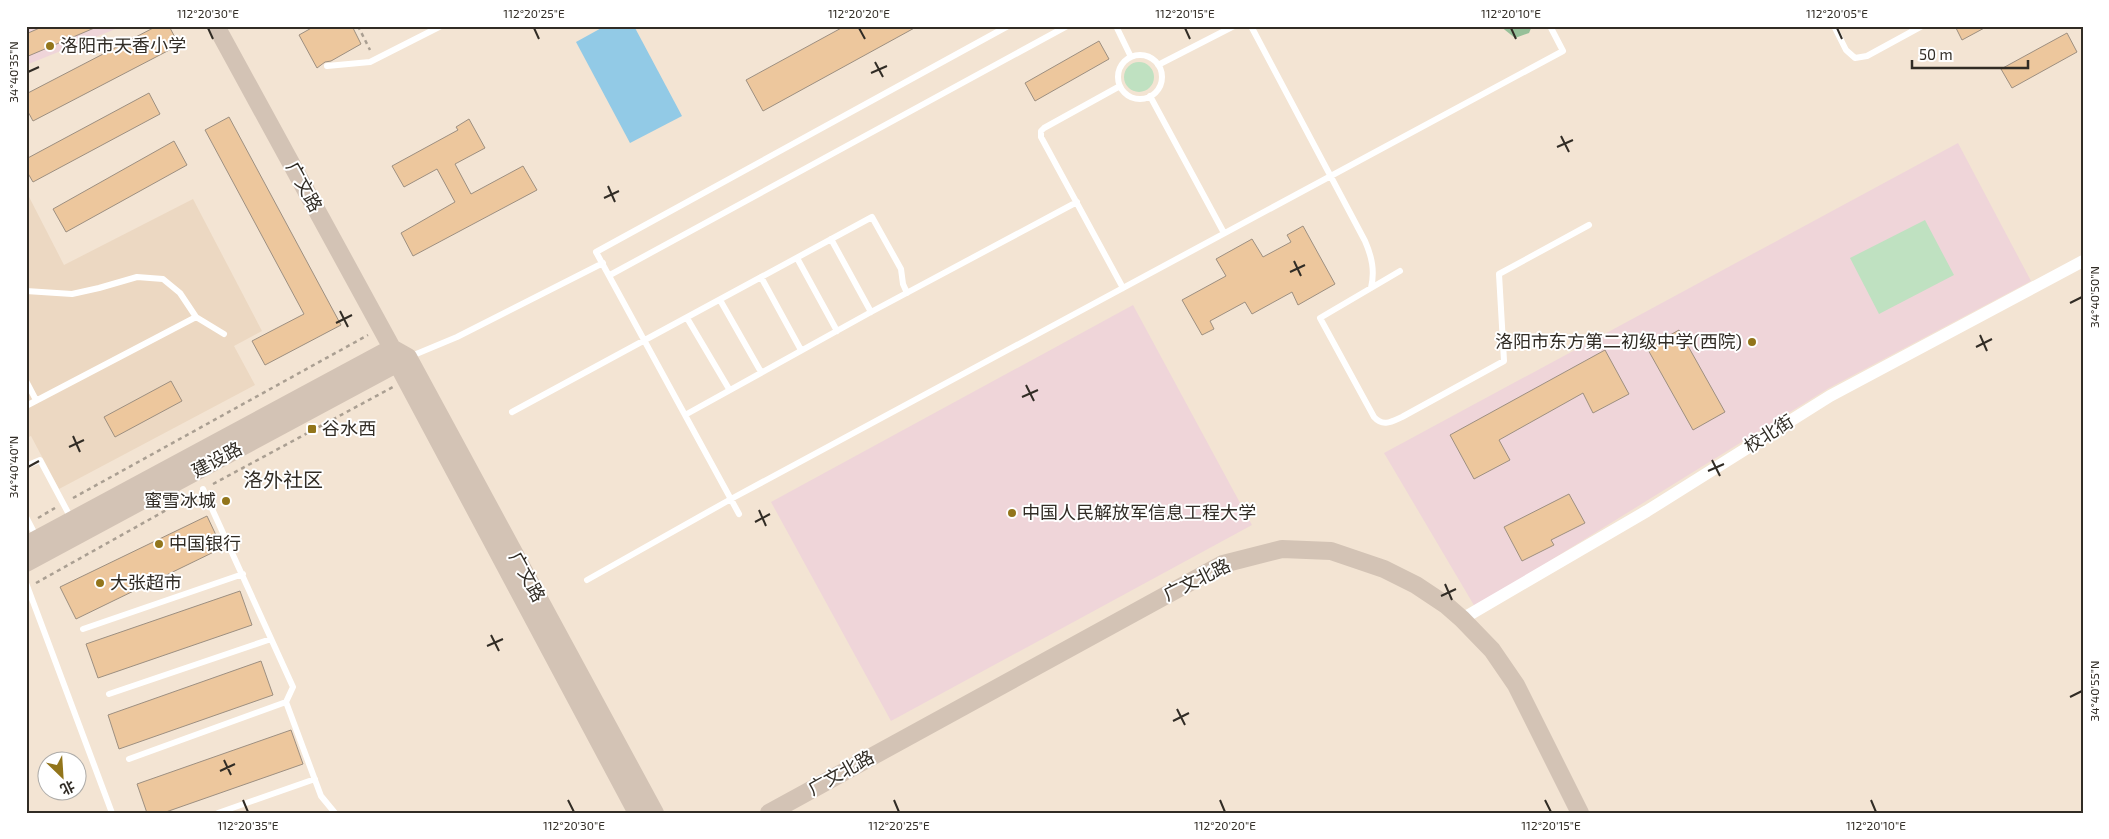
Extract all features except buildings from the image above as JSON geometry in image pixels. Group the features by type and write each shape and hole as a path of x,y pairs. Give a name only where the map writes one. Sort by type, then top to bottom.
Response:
{"street":[{"name":"广文路","path":"216,26 380,328 399,356 655,813"},
{"name":"校北街","path":"1462,619 1647,511 1830,396 2083,260"},
{"name":"广文路","path":"399,356 406,380 637,813"},
{"name":"建设路","path":"26,563 36,546 76,527 399,356"},
{"name":"广文北路","path":"769,813 1223,564 1282,549 1331,551 1384,569 1416,585 1462,619 1492,650 1516,685 1580,813"}],"lane":[{"path":"327,66 360,64 380,58 441,26"},
{"path":"739,514 596,252 1008,26"},
{"path":"610,275 1066,26"},
{"path":"1116,26 1131,57"},
{"path":"1158,64 1234,26"},
{"path":"1250,26 1331,176 1371,255 1374,277 1371,288"},
{"path":"588,580 731,499 1563,50 1550,26"},
{"path":"1834,26 1846,50 1855,58 1867,56 1922,26"},
{"path":"1146,56 1158,64 1162,78 1156,92 1150,96 1136,99 1129,96 1120,86 1118,80 1121,66 1131,57 1146,56"},
{"path":"1120,86 1044,128 1041,132 1041,137 1123,288"},
{"path":"1150,96 1224,233"},
{"path":"685,415 837,330 1077,202"},
{"path":"512,412 872,216 901,269 903,284 907,293"},
{"path":"1400,271 1320,318 1374,417 1387,424 1504,361 1499,274 1588,225"},
{"path":"831,239 871,312"},
{"path":"797,258 837,330"},
{"path":"399,356 456,337 603,263"},
{"path":"26,291 72,294 138,277 163,279 180,293 196,317 224,334"},
{"path":"761,277 801,350"},
{"path":"720,300 761,372"},
{"path":"26,406 196,317"},
{"path":"687,318 729,389"},
{"path":"26,381 36,400"},
{"path":"26,466 40,460 76,527"},
{"path":"129,759 286,702 293,687 203,489"},
{"path":"28,520 36,546"},
{"path":"83,629 242,574"},
{"path":"27,585 112,813"},
{"path":"109,694 272,639"},
{"path":"286,702 321,796 335,813"},
{"path":"218,813 315,779"}],"path":[{"path":"358,26 372,52 380,58"},
{"path":"28,520 64,504 380,328"},
{"path":"27,585 406,380"}],"shaded area":[{"name":"洛阳市天香小学","path":"26,26 123,26 26,65"},
{"name":"洛阳市东方第二初级中学(西院)","path":"1958,143 2031,281 1829,388 1475,607 1384,453"},
{"path":"26,191 64,265 193,199 262,331 234,346 255,385 59,489 31,436 26,438"},
{"name":"中国人民解放军信息工程大学","path":"1133,305 1252,525 891,721 771,502"}],"green space":[{"path":"1500,26 1532,26 1529,33 1515,38"},
{"path":"1139,62 1150,66 1154,77 1150,88 1139,92 1128,88 1124,77 1128,66"},
{"path":"1925,220 1954,275 1879,314 1850,258"}],"water":[{"path":"605,26 634,26 682,116 630,143 576,42"}],"place":[{"name":"洛阳市天香小学","path":"50,46"},
{"name":"洛阳市东方第二初级中学(西院)","path":"1752,342"},
{"name":"谷水西","path":"312,429"},
{"name":"蜜雪冰城","path":"226,501"},
{"name":"中国人民解放军信息工程大学","path":"1012,513"},
{"name":"中国银行","path":"159,544"},
{"name":"大张超市","path":"100,583"}],"district":[{"name":"洛外社区","path":"283,480"}]}
